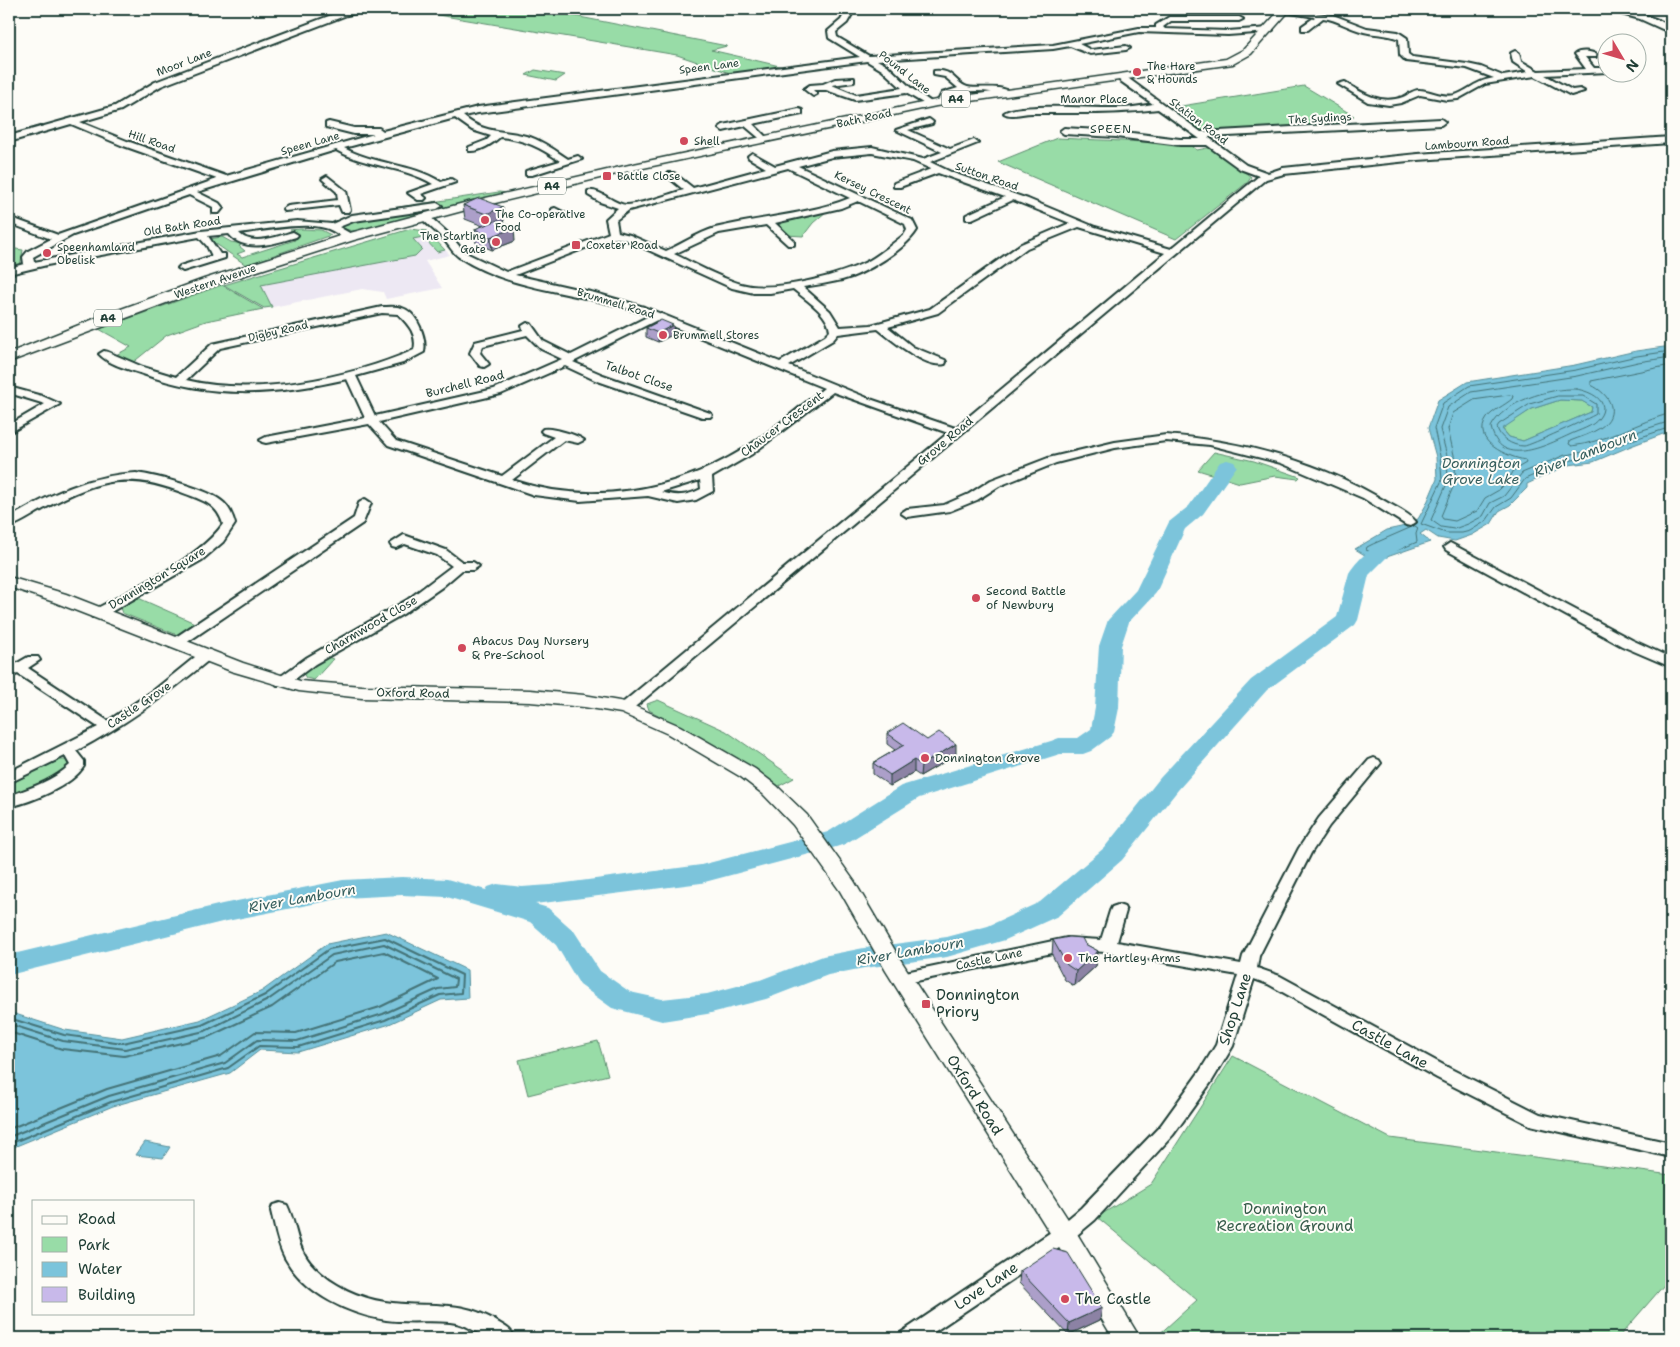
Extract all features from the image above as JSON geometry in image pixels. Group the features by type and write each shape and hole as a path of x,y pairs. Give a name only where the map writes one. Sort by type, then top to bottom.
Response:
{"highway":[{"path":"1614,9 1636,14 1671,29"},
{"path":"1637,9 1671,29"}],"main road":[{"name":"Bath Road","path":"425,217 596,176 942,101 1122,78 1228,62 1244,55 1286,9"},
{"name":"Western Avenue","path":"9,358 148,304 350,237 425,217"},
{"name":"Oxford Road","path":"9,582 39,591 205,656 282,682 336,691 530,696 592,702 625,708 674,730 748,773 770,790 800,820 824,852 1064,1234 1127,1338"}],"street":[{"name":"Moor Lane","path":"9,139 118,108 158,84 345,13 370,9"},
{"name":"Pound Lane","path":"852,9 844,21 832,31 832,35 838,42 885,68 908,90 928,104"},
{"path":"1286,9 1333,17 1365,30 1395,34 1403,38 1404,55 1409,59 1456,63 1481,68 1502,78"},
{"path":"1305,28 1322,15"},
{"path":"1161,29 1159,27 1167,19 1239,20"},
{"name":"Speen Lane","path":"29,265 28,257 32,253 79,230 226,179 387,133 511,104 869,58 1030,50 1072,44 1126,32 1161,29 1265,33"},
{"path":"1072,44 1090,52 1126,48"},
{"path":"1569,54 1592,55"},
{"path":"1578,54 1591,70"},
{"path":"1505,61 1516,58 1568,93 1580,91"},
{"path":"1332,86 1346,83 1375,103 1387,104 1409,99 1420,92 1447,98 1458,97 1483,82 1502,78 1536,73 1598,70"},
{"path":"938,73 948,75 965,90"},
{"name":"Station Road","path":"1122,78 1243,168 1266,175"},
{"path":"829,88 827,84 835,81 852,80"},
{"path":"813,94 808,89 816,86 829,88 872,104"},
{"path":"855,98 908,90"},
{"path":"942,101 945,99 945,95 949,93 965,90 991,90 1008,93"},
{"name":"Manor Place","path":"1008,113 1026,108 1121,111 1160,106"},
{"path":"723,128 748,124 793,112"},
{"path":"458,116 480,130 497,135 534,141 567,162"},
{"name":"Hill Road","path":"71,121 124,143 226,179"},
{"path":"929,122 900,130 950,152"},
{"name":"The Sydings","path":"1200,135 1441,122"},
{"path":"748,124 764,139"},
{"path":"329,125 354,131 387,133"},
{"path":"1064,130 1180,142 1208,142"},
{"path":"478,148 490,142 497,135"},
{"name":"Lambourn Road","path":"1266,175 1282,171 1418,157 1671,140"},
{"path":"922,162 974,143"},
{"path":"338,148 361,161 421,174 440,185"},
{"name":"Sutton Road","path":"792,166 840,152 862,150 892,153 922,162 1077,224 1118,238 1172,252"},
{"path":"752,156 775,170"},
{"path":"534,171 578,159"},
{"path":"506,276 539,261 614,235 611,219 618,212 626,208 792,166"},
{"name":"Kersey Crescent","path":"614,235 627,237 741,288 764,290 841,277 874,262 908,237 912,230 910,222 792,166"},
{"path":"897,185 938,170"},
{"path":"671,175 691,191"},
{"name":"Grove Road","path":"625,708 1266,175"},
{"path":"315,181 330,178 341,191 342,202 348,215 352,218"},
{"path":"421,198 413,193 451,182"},
{"path":"190,192 216,208 231,205"},
{"path":"591,193 602,200 626,208"},
{"path":"971,213 1012,197"},
{"path":"665,255 716,231 768,222 838,206 858,198"},
{"path":"293,205 342,202"},
{"path":"332,227 352,218 437,206"},
{"name":"Brummell Road","path":"425,217 448,238 461,254 482,266 506,276 595,296 657,316 831,388 956,432"},
{"path":"9,220 60,239"},
{"path":"768,222 791,243"},
{"name":"Old Bath Road","path":"9,271 29,265 201,234 235,230 306,223 332,227 350,237"},
{"path":"835,331 853,331 881,326 934,311 1010,250 1077,224"},
{"path":"235,230 234,234 236,237 246,242 293,235"},
{"path":"183,268 219,257 201,234"},
{"path":"781,366 829,338 835,331 835,324 829,316 796,286"},
{"name":"Digby Road","path":"104,354 135,367 178,380 202,387 250,390 350,374 419,352 421,346 417,330 401,311 392,304 216,346 178,380"},
{"name":"Burchell Road","path":"266,440 371,420 497,392 524,382 657,316"},
{"path":"881,326 909,349 929,358 940,357"},
{"name":"Talbot Close","path":"484,364 474,353 479,344 528,329 533,339 568,361 608,381 711,412 696,422"},
{"path":"350,374 371,420"},
{"name":"Chaucer Crescent","path":"371,420 379,432 392,443 534,491 580,497 614,496 649,492 706,475 748,452 831,388"},
{"path":"9,390 58,406 9,430"},
{"path":"547,431 578,440"},
{"path":"504,480 563,435"},
{"path":"908,513 946,508 973,497 995,483 1052,460 1115,445 1166,438 1210,442 1285,461 1320,474 1366,495 1410,522"},
{"name":"Chaucer Crescent","path":"649,492 680,500 693,498 707,490 706,475"},
{"name":"Donnington Square","path":"9,523 73,490 98,481 125,477 154,479 183,488 214,501 226,511 229,524 219,540 198,557 97,614"},
{"path":"175,644 359,520 365,503"},
{"path":"396,544 404,539 454,560 459,566 473,566"},
{"path":"1450,547 1627,643 1671,662"},
{"name":"Charmwood Close","path":"282,682 311,659 360,634 435,587 459,566"},
{"name":"Castle Grove","path":"9,778 68,750 108,727 164,689 205,656"},
{"path":"13,670 33,660"},
{"path":"13,670 108,727"},
{"path":"9,802 51,784 72,772 77,766 77,761 68,750"},
{"name":"Shop Lane","path":"1064,1234 1088,1214 1167,1130 1206,1076 1224,1046 1234,1022 1248,971 1250,956 1304,852 1324,822 1374,763"},
{"path":"1107,946 1118,912"},
{"name":"Castle Lane","path":"893,964 1067,944 1107,946 1248,971 1274,980 1443,1073 1536,1120 1671,1150"},
{"path":"280,1211 292,1252 307,1273 340,1296 387,1311 434,1311 463,1316 486,1324 505,1338"},
{"name":"Love Lane","path":"909,1338 1064,1234"}],"shaded area":[{"path":"410,229 427,231 450,255 425,261 442,288 386,299 383,292 362,289 263,309 222,285"}],"green space":[{"path":"402,9 539,9 727,46 711,50 784,67 733,74 677,55"},
{"path":"535,70 565,75 556,81 526,75"},
{"path":"1304,86 1354,116 1334,120 1344,126 1203,132 1169,108"},
{"path":"1057,138 1189,144 1197,150 1212,147 1251,177 1248,182 1176,239 998,162"},
{"path":"499,192 507,193 360,230 352,231 342,228 342,226 354,218 353,214"},
{"path":"827,211 813,223 803,236 786,235 777,227 783,220"},
{"path":"410,229 427,231 445,250 437,252 423,237 413,239 422,249 415,256 261,285 272,307 264,308 224,285"},
{"path":"290,230 321,230 331,235 246,265 209,239 222,237 231,242 243,244 239,246 245,251 237,254 242,257 295,240 290,236 296,234"},
{"path":"9,248 23,250 20,266 9,270"},
{"path":"222,285 263,309 206,321 167,335 131,364 112,357 131,347 99,329"},
{"path":"1560,400 1582,401 1592,407 1591,412 1523,441 1509,437 1502,428 1532,409"},
{"path":"1214,452 1254,461 1300,477 1298,479 1275,476 1240,483 1198,470"},
{"path":"136,597 197,624 180,636 122,613 120,608"},
{"path":"325,656 333,659 314,680 306,678 303,673 305,667"},
{"path":"658,700 726,731 794,778 777,787 718,748 649,710 647,704"},
{"path":"60,760 68,760 71,764 62,774 9,798 9,783"},
{"path":"598,1041 608,1075 528,1095 519,1060"},
{"name":"Donnington Recreation Ground","path":"1233,1056 1390,1138 1671,1175 1671,1277 1618,1338 1155,1338 1197,1300 1097,1217 1151,1184"}],"water":[{"name":"Donnington Grove Lake","path":"1671,346 1671,431 1593,462 1568,465 1527,484 1527,488 1510,505 1499,511 1491,524 1472,535 1455,541 1438,538 1426,530 1420,534 1430,542 1384,558 1368,557 1355,549 1387,530 1401,527 1418,519 1426,505 1437,479 1436,457 1428,428 1438,400 1467,382 1575,365 1636,351","holes":["1560,400 1582,401 1592,407 1591,412 1523,441 1509,437 1502,429 1532,409"]},
{"path":"386,932 467,970 468,998 441,1000 387,1025 298,1052 260,1050 230,1073 113,1106 9,1149 9,1012 65,1030 122,1038 200,1020 262,991 327,944"},
{"path":"145,1142 170,1147 163,1158 136,1155"}],"building":[{"path":"479,198 503,207 486,214 463,205"},
{"path":"498,220 514,228 490,237 475,229"},
{"path":"661,320 673,325 658,333 646,328"},
{"path":"903,723 927,740 939,732 956,744 921,765 914,760 890,775 873,763 904,745 887,733"},
{"path":"1069,937 1082,938 1085,944 1098,951 1076,971 1067,965 1053,940"},
{"name":"The Castle","path":"1053,1249 1068,1253 1102,1308 1069,1323 1020,1271"}],"waterway":[{"path":"497,893 522,896 550,894 701,874 836,838 910,792 1059,746 1083,746 1102,732 1107,708 1110,646 1119,620 1145,593 1176,526 1196,510 1227,466"},
{"name":"River Lambourn","path":"9,965 222,913 343,889 402,886 447,888 539,915 565,938 590,978 622,1001 662,1010 707,1004 766,989 823,966 864,958 947,947 996,933 1049,909 1113,854 1169,784 1259,685 1347,620 1359,573 1382,551 1401,541"}],"place":[{"name":"The Hare & Hounds","path":"1137,72"},
{"name":"Shell","path":"684,141"},
{"name":"Battle Close","path":"607,176"},
{"name":"The Co-operative Food","path":"485,220"},
{"name":"The Starting Gate","path":"496,242"},
{"name":"Coxeter Road","path":"576,245"},
{"name":"Speenhamland Obelisk","path":"47,253"},
{"name":"Brummell Stores","path":"663,335"},
{"name":"Second Battle of Newbury","path":"976,598"},
{"name":"Abacus Day Nursery & Pre-School","path":"462,648"},
{"name":"Donnington Grove","path":"925,758"},
{"name":"The Hartley Arms","path":"1068,958"},
{"name":"Donnington Priory","path":"926,1004"},
{"name":"The Castle","path":"1065,1299"}],"district":[{"name":"SPEEN","path":"1111,129"}]}
